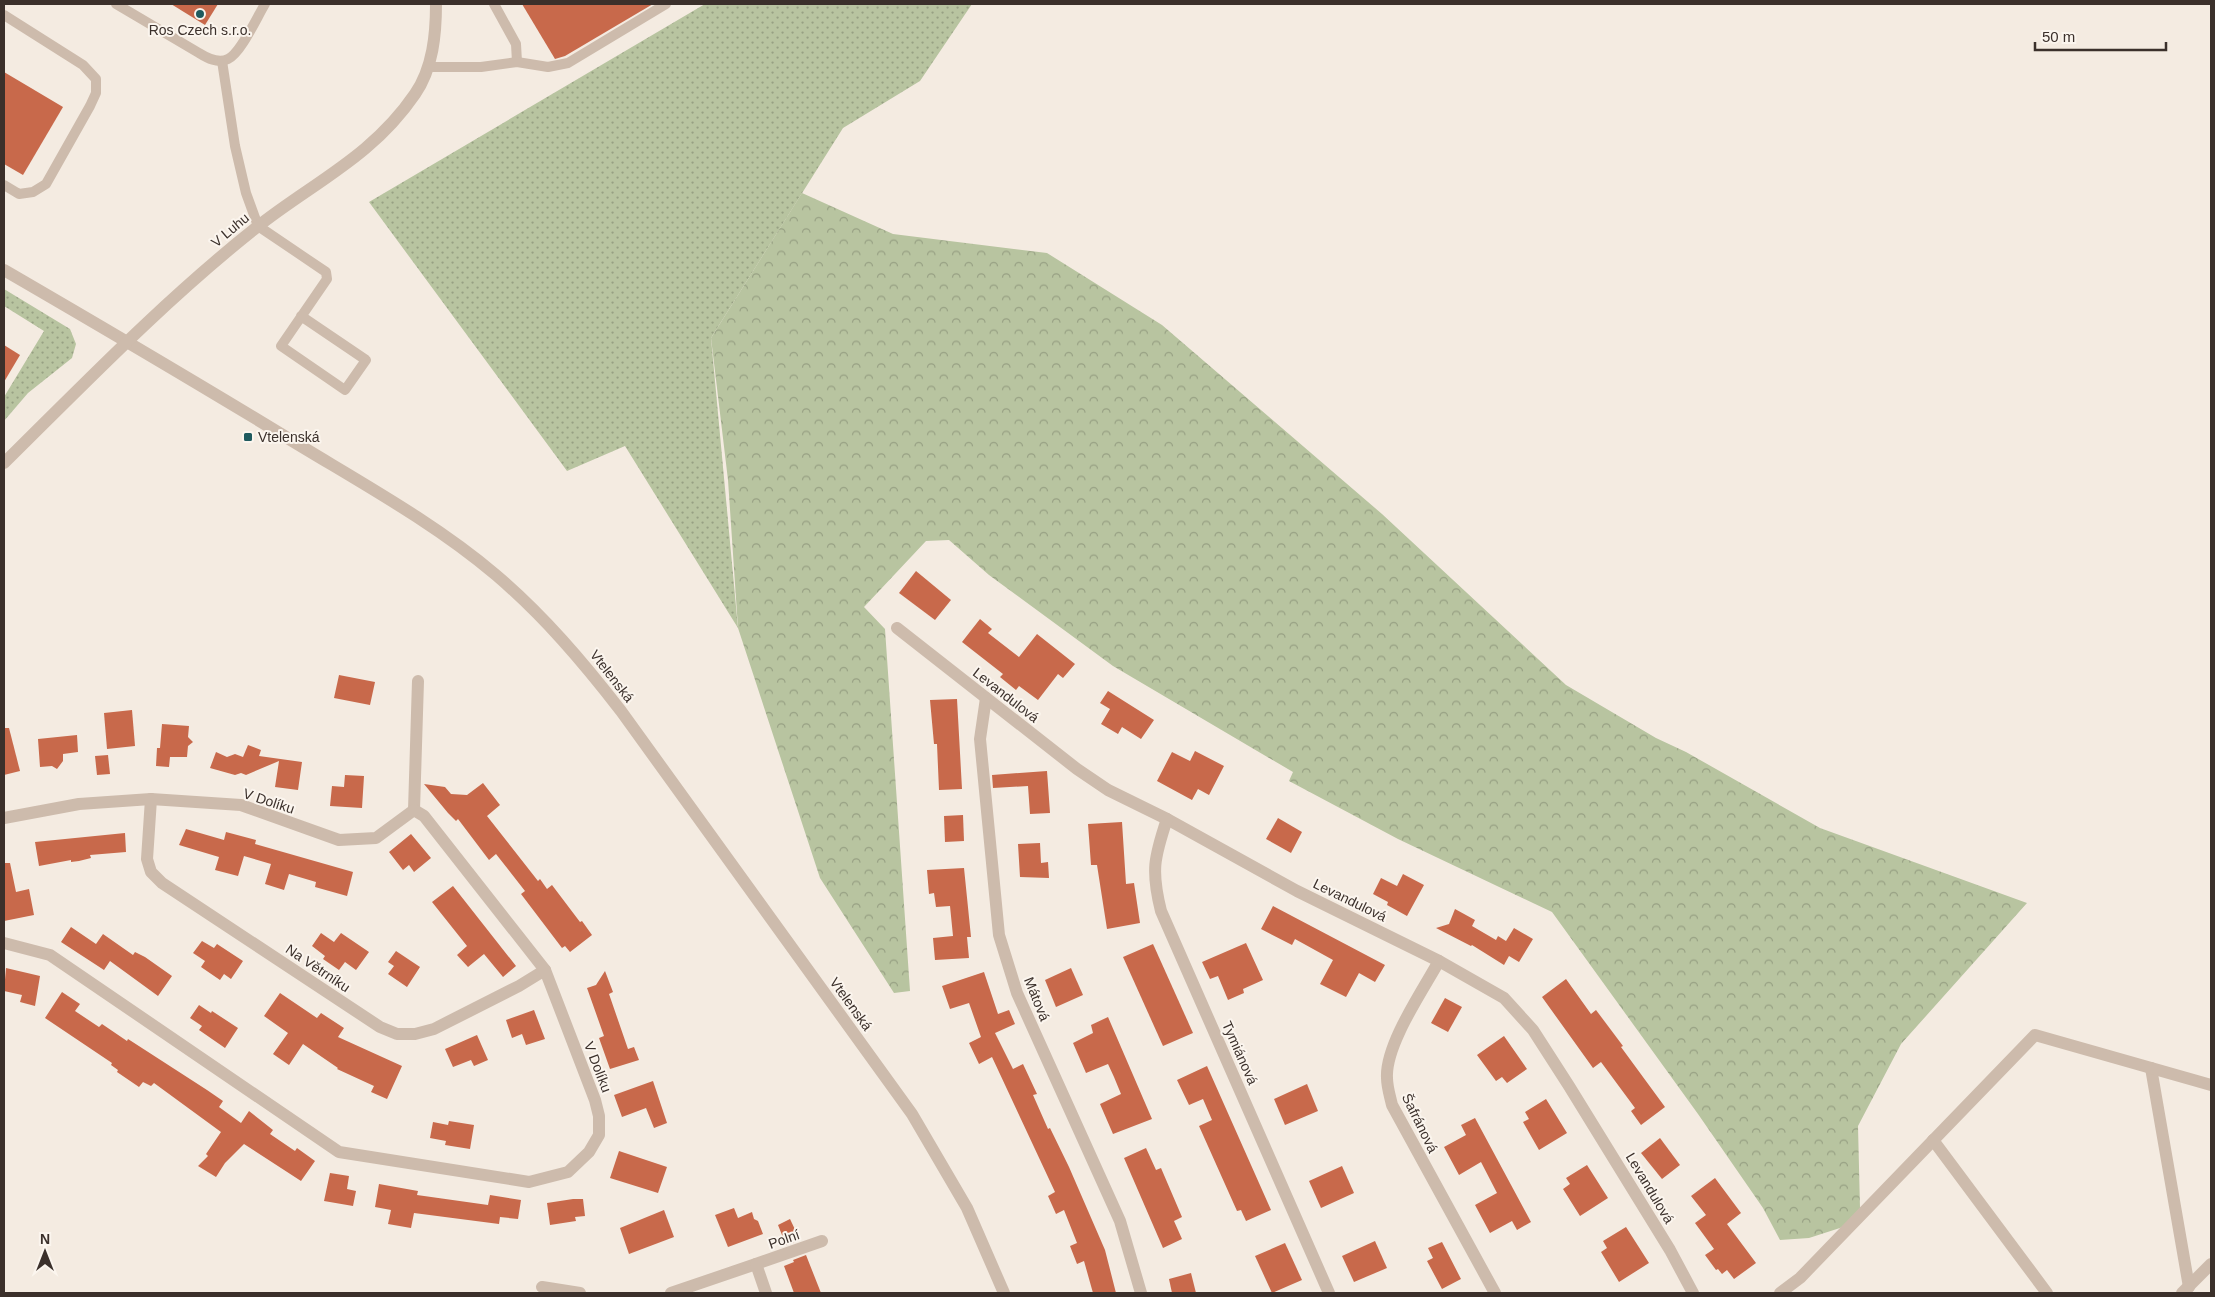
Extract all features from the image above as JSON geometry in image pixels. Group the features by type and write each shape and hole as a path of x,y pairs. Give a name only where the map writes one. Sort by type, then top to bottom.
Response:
{"street":[{"name":"V Luhu","path":"4,464 157,312 258,226 332,176 378,139 416,92 428,67 436,28 436,4"},
{"name":"Vtelenská","path":"4,270 430,526 496,575 551,626 621,711 912,1114 967,1208 1004,1293"},
{"name":"Levandulová","path":"897,628 1077,769 1108,790 1297,890 1440,961 1504,998 1533,1030 1670,1250 1693,1293"},
{"path":"414,810 418,681"},
{"name":"Mátová","path":"986,698 980,739 999,935 1017,993 1120,1221 1140,1293"},
{"name":"V Dolíku","path":"4,818 79,804 151,799 241,806 339,840 376,838 414,810 424,816 545,970 595,1100 599,1116 599,1135 589,1152 568,1172 530,1182 339,1152 50,955 4,943"},
{"name":"Na Větrníku","path":"151,799 147,859 150,872 162,883 380,1027 397,1034 415,1034 434,1029 519,986 545,970"},
{"name":"Tymiánová","path":"1167,820 1156,852 1154,883 1161,911 1329,1293"},
{"name":"Šafránová","path":"1440,961 1404,1025 1390,1055 1387,1077 1392,1105 1495,1293"},
{"path":"1780,1293 1800,1278 2035,1035 2211,1085"},
{"path":"2151,1068 2185,1290"},
{"path":"1933,1140 2047,1293"},
{"name":"Polní","path":"766,1293 756,1264 822,1241"},
{"path":"671,1293 756,1264"},
{"path":"2185,1290 2211,1264"},
{"path":"542,1287 580,1293"}],"lane":[{"path":"116,4 199,54 212,60 222,61 229,59 237,50 265,4"},
{"path":"494,4 516,44 517,62"},
{"path":"428,67 481,67 517,62 548,67 568,63 666,4"},
{"path":"4,15 83,65 96,78 96,92 90,106 46,184 33,192 19,194 4,185"},
{"path":"222,61 235,146 246,193 258,226 326,272 327,279 281,346 345,390 366,360 302,316"}],"green space":[{"path":"705,4 972,4 920,81 843,128 711,338 738,628 625,446 567,471 369,202"},
{"path":"802,193 893,234 1047,253 1162,325 1382,514 1566,685 1656,738 1686,752 1820,828 2027,903 1901,1044 1858,1126 1860,1208 1843,1227 1809,1238 1780,1240 1763,1208 1698,1114 1552,912 1398,839 1289,781 1293,772 1113,666 989,575 949,540 926,541 864,607 885,629 910,991 894,993 820,878 738,628 728,480 711,338"},
{"path":"4,289 70,329 76,344 72,358 28,393 4,421 4,397 44,331 4,306"}],"building":[{"name":"Ros Czech s.r.o.","path":"171,4 218,4 205,25"},
{"path":"522,4 653,4 565,56 555,59"},
{"path":"4,72 63,107 23,175 4,164"},
{"path":"4,345 20,355 4,382"},
{"path":"916,571 951,600 935,620 899,593"},
{"path":"980,619 992,629 988,633 1019,657 1037,634 1075,664 1063,678 1058,674 1038,700 1019,686 1016,690 1000,677 1003,674 962,642"},
{"path":"339,675 375,682 370,705 334,698"},
{"path":"1108,691 1154,720 1141,739 1122,727 1118,734 1101,724 1110,709 1100,703"},
{"path":"957,699 962,789 939,790 937,744 934,744 930,700"},
{"path":"132,710 135,746 107,749 104,713"},
{"path":"162,724 189,726 188,737 193,742 188,746 187,757 170,757 169,767 156,766 157,748 160,748"},
{"path":"4,728 9,728 20,771 4,775"},
{"path":"77,735 78,752 63,754 63,761 57,769 52,766 40,767 38,739"},
{"path":"248,745 261,750 259,756 302,762 298,790 275,787 279,761 246,775 241,773 235,775 210,768 216,752 227,757 235,754 243,757"},
{"path":"1195,751 1224,766 1209,795 1198,789 1192,800 1157,781 1172,752 1190,761"},
{"path":"108,755 110,774 97,775 95,756"},
{"path":"1047,771 1050,813 1030,814 1028,786 993,788 992,775"},
{"path":"345,775 364,776 362,808 330,806 332,786 344,787"},
{"path":"483,783 500,805 487,816 538,881 540,879 547,889 552,885 592,935 570,952 565,946 562,948 521,894 525,891 496,854 489,860 458,819 456,821 448,813 424,784 445,787 451,794 467,795"},
{"path":"963,815 964,841 945,842 944,816"},
{"path":"1278,818 1302,832 1291,853 1266,839"},
{"path":"1122,822 1126,884 1134,883 1140,923 1107,929 1097,865 1091,865 1088,824"},
{"path":"186,829 224,840 226,832 256,840 255,844 353,872 347,896 315,887 316,882 289,874 284,890 265,884 271,864 244,856 238,876 215,870 219,857 179,845"},
{"path":"125,833 126,852 90,855 91,858 79,861 71,862 71,860 39,866 35,842"},
{"path":"411,834 431,858 414,872 409,865 403,870 389,852"},
{"path":"1040,843 1041,863 1048,862 1049,878 1020,877 1018,844"},
{"path":"4,863 10,863 16,892 29,889 34,915 4,921"},
{"path":"964,868 971,937 967,937 969,958 935,960 933,938 953,936 950,906 936,907 934,893 929,894 927,870"},
{"path":"1403,874 1424,885 1407,916 1387,905 1388,902 1373,894 1381,878 1397,886"},
{"path":"453,886 516,966 503,977 484,954 468,967 457,955 467,946 432,902"},
{"path":"1273,906 1385,965 1375,982 1359,973 1346,997 1320,984 1333,960 1295,939 1292,945 1261,929"},
{"path":"1455,909 1475,920 1472,926 1496,940 1498,936 1506,941 1514,928 1533,939 1519,962 1509,956 1504,965 1472,945 1436,928 1449,924"},
{"path":"71,927 96,944 103,934 133,955 135,952 145,957 172,976 158,996 110,961 104,970 61,942"},
{"path":"321,933 334,942 341,933 369,952 356,970 345,962 339,970 323,959 325,956 312,946"},
{"path":"202,941 214,948 217,944 243,961 231,979 224,974 220,980 201,967 205,961 193,953"},
{"path":"1246,943 1263,980 1243,989 1244,993 1228,1000 1218,976 1210,979 1202,962"},
{"path":"1153,944 1193,1033 1163,1046 1123,957"},
{"path":"396,951 420,967 407,987 388,974 394,966 388,962"},
{"path":"6,968 40,976 35,1006 20,1002 22,995 4,991"},
{"path":"1071,968 1083,995 1056,1007 1045,980"},
{"path":"605,971 613,992 609,994 628,1049 634,1047 639,1060 610,1069 599,1038 604,1036 587,988 596,985"},
{"path":"984,972 998,1014 1009,1010 1015,1024 995,1033 1013,1069 1023,1064 1037,1094 1033,1095 1048,1129 1050,1128 1069,1167 1105,1250 1116,1293 1093,1293 1084,1261 1077,1264 1070,1246 1077,1243 1064,1210 1056,1214 1048,1196 1055,1192 992,1057 979,1064 969,1043 981,1037 969,1003 950,1009 942,986"},
{"path":"1566,979 1591,1014 1596,1010 1665,1107 1641,1125 1631,1111 1635,1108 1601,1062 1593,1068 1542,997"},
{"path":"62,992 80,1004 75,1011 99,1027 102,1024 127,1041 128,1039 207,1090 223,1101 219,1107 241,1123 249,1111 273,1130 270,1134 295,1151 297,1148 315,1161 301,1181 244,1144 225,1163 216,1177 198,1166 208,1156 206,1154 221,1132 154,1083 151,1086 143,1082 139,1087 117,1072 118,1070 111,1065 112,1063 45,1018"},
{"path":"280,993 317,1018 321,1013 344,1028 338,1037 402,1066 387,1099 371,1092 374,1086 337,1069 303,1044 289,1065 273,1054 288,1033 264,1016"},
{"path":"1445,998 1462,1007 1448,1032 1431,1023"},
{"path":"199,1005 238,1028 225,1048 199,1030 202,1026 190,1018"},
{"path":"534,1010 545,1039 526,1045 522,1034 512,1038 506,1020"},
{"path":"1108,1017 1152,1119 1113,1134 1100,1104 1121,1094 1114,1077 1108,1064 1086,1073 1073,1043 1093,1033 1091,1025"},
{"path":"477,1035 488,1060 474,1066 471,1060 453,1067 445,1049"},
{"path":"1504,1036 1527,1069 1507,1083 1502,1077 1496,1081 1477,1055"},
{"path":"1207,1066 1271,1210 1246,1221 1241,1210 1237,1211 1199,1126 1212,1120 1203,1099 1189,1105 1177,1080"},
{"path":"653,1081 667,1123 654,1128 646,1108 622,1117 614,1095"},
{"path":"1307,1084 1318,1111 1285,1125 1274,1099"},
{"path":"1546,1099 1567,1133 1539,1150 1523,1122 1529,1119 1525,1112"},
{"path":"1475,1118 1531,1222 1517,1230 1512,1221 1490,1233 1475,1205 1497,1193 1481,1162 1459,1175 1444,1147 1466,1135 1461,1125"},
{"path":"449,1121 474,1125 470,1149 445,1145 446,1141 430,1138 433,1122 448,1125"},
{"path":"1660,1138 1680,1165 1662,1179 1641,1153"},
{"path":"1146,1148 1156,1170 1161,1168 1182,1217 1174,1221 1182,1239 1163,1248 1124,1158"},
{"path":"619,1151 667,1167 658,1193 610,1178"},
{"path":"1587,1165 1608,1198 1580,1216 1563,1189 1570,1184 1566,1178"},
{"path":"1342,1166 1354,1193 1321,1208 1309,1181"},
{"path":"330,1173 349,1176 347,1189 356,1191 353,1206 324,1201"},
{"path":"1715,1178 1741,1213 1727,1224 1756,1263 1734,1279 1727,1270 1722,1274 1718,1269 1716,1270 1705,1255 1714,1249 1695,1223 1706,1215 1691,1196"},
{"path":"379,1184 418,1191 417,1195 488,1205 490,1195 521,1200 518,1219 500,1217 499,1224 414,1213 411,1228 388,1224 391,1210 375,1207"},
{"path":"583,1199 585,1216 575,1217 576,1221 550,1225 547,1203"},
{"path":"734,1208 738,1218 752,1212 763,1234 728,1247 715,1215"},
{"path":"664,1210 674,1237 629,1254 620,1228"},
{"path":"790,1219 800,1240 786,1245 778,1225"},
{"path":"1626,1227 1649,1263 1619,1282 1601,1252 1607,1248 1603,1241"},
{"path":"1375,1241 1387,1268 1354,1282 1342,1256"},
{"path":"1442,1242 1461,1279 1442,1289 1427,1261 1433,1258 1428,1248"},
{"path":"1285,1243 1302,1280 1272,1293 1255,1256"},
{"path":"806,1255 821,1293 794,1293 784,1266"},
{"path":"1191,1273 1196,1293 1172,1293 1169,1279"}],"place":[{"name":"Ros Czech s.r.o.","path":"200,14"},
{"name":"Vtelenská","path":"248,437"}]}
